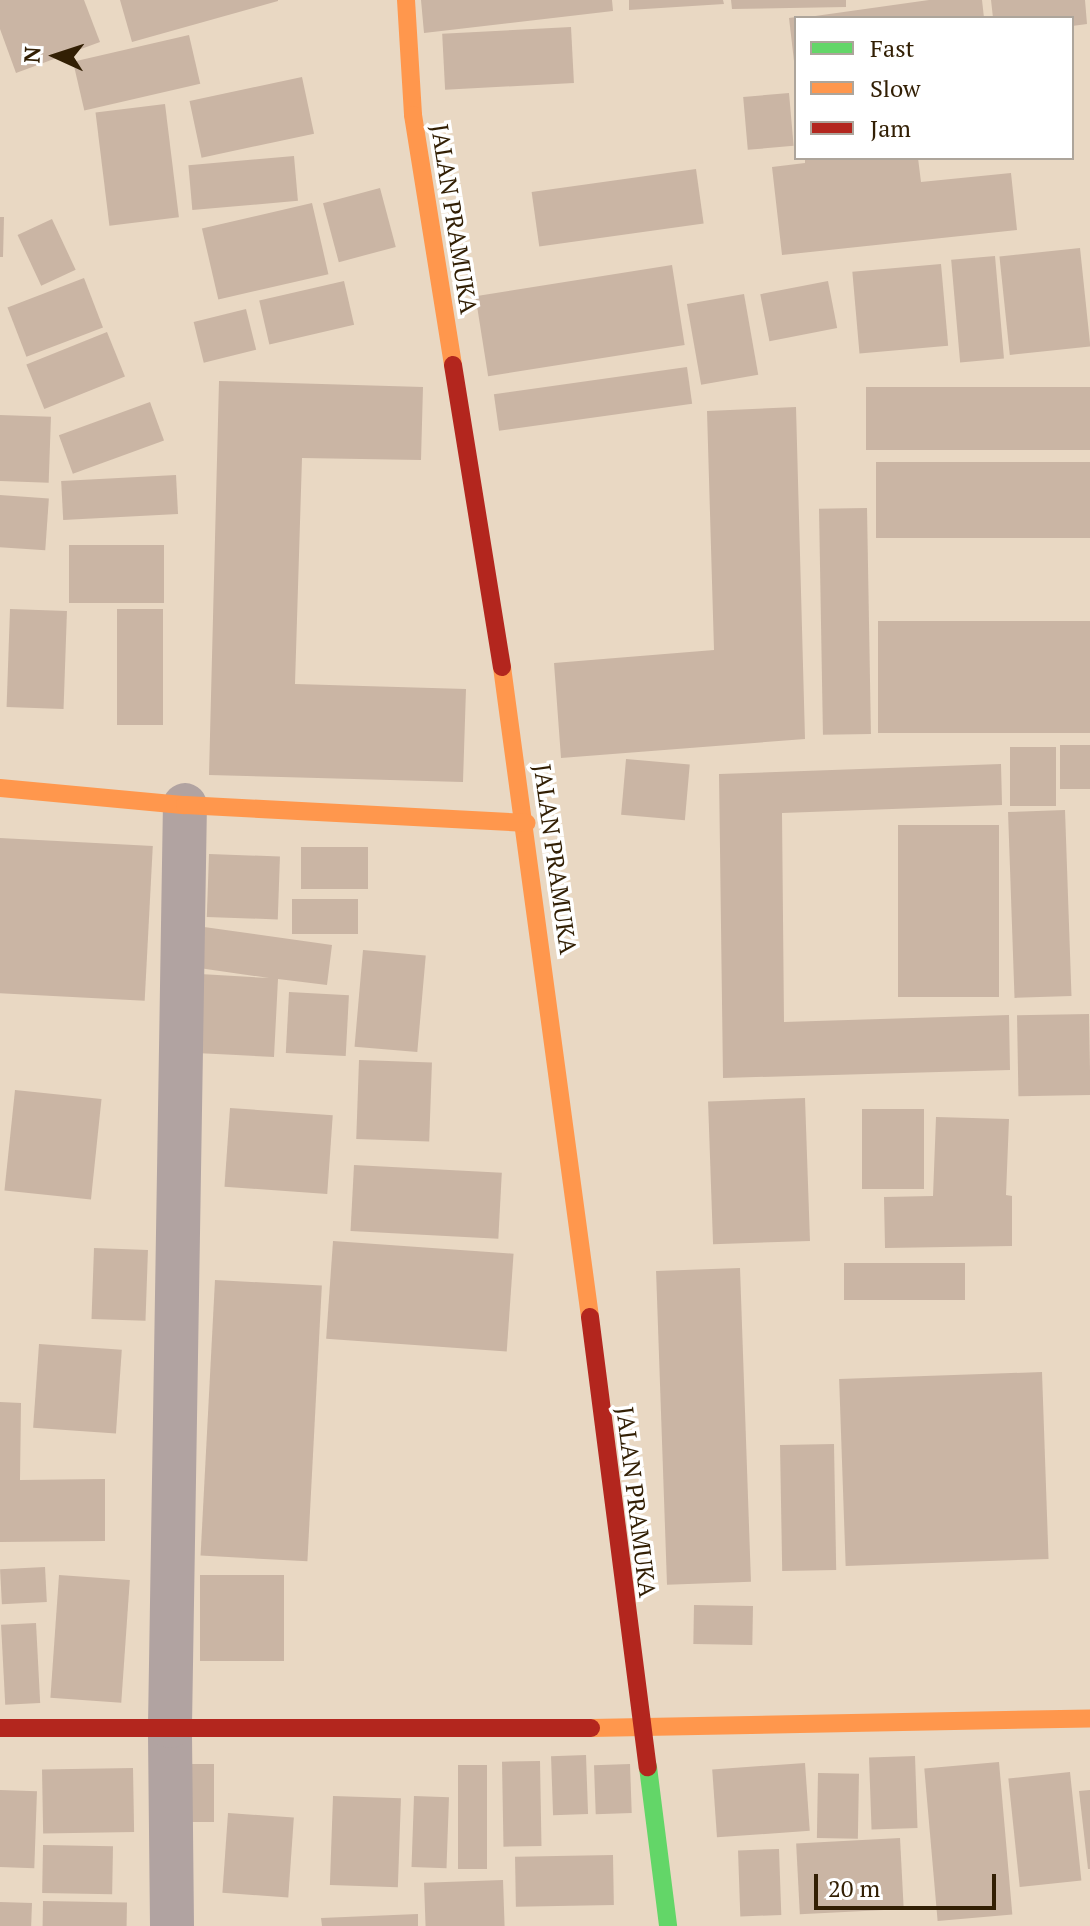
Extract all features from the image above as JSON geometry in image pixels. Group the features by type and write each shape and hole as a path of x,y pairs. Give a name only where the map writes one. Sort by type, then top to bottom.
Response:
{"street":[{"name":"JALAN PRAMUKA","path":"406,0 413,115 527,823 640,1728 668,1926"},
{"path":"0,788 185,805 527,823"},
{"path":"172,1926 170,1726 185,805"},
{"path":"0,1728 640,1728 1090,1718"}],"building":[{"path":"0,0 84,0 100,42 16,73 0,29"},
{"path":"120,0 278,0 278,1 132,42"},
{"path":"421,0 612,0 613,11 424,33"},
{"path":"629,0 723,0 724,4 629,10"},
{"path":"731,0 846,0 846,7 732,9"},
{"path":"929,0 982,0 984,16 815,16"},
{"path":"991,0 1085,0 1087,24 1074,26 1074,16 993,16"},
{"path":"794,17 794,61 789,18"},
{"path":"571,27 574,83 445,90 442,34"},
{"path":"189,35 200,84 84,110 73,62"},
{"path":"302,77 314,134 202,158 190,101"},
{"path":"789,93 794,146 748,150 743,97"},
{"path":"165,104 179,217 109,226 96,113"},
{"path":"294,156 298,201 192,210 188,165"},
{"path":"805,160 918,160 921,182 1011,173 1017,230 782,255 772,167 805,163"},
{"path":"696,169 704,223 539,247 532,192"},
{"path":"380,188 396,247 339,262 323,203"},
{"path":"312,203 328,274 218,300 202,228"},
{"path":"0,217 4,217 3,257 0,257"},
{"path":"52,219 76,270 41,286 18,235"},
{"path":"1080,248 1090,346 1010,355 999,256"},
{"path":"995,256 1004,359 960,362 951,260"},
{"path":"941,264 948,346 859,353 852,272"},
{"path":"672,265 685,345 488,376 475,296"},
{"path":"84,278 103,327 26,357 7,307"},
{"path":"344,281 354,325 269,344 259,301"},
{"path":"828,281 837,328 769,341 760,294"},
{"path":"744,294 758,375 701,385 687,304"},
{"path":"246,309 256,350 204,363 194,322"},
{"path":"107,332 125,377 44,409 26,365"},
{"path":"687,367 692,404 499,431 494,394"},
{"path":"219,381 423,387 421,460 302,458 295,684 466,689 463,782 209,775"},
{"path":"866,387 1090,387 1090,450 866,450"},
{"path":"150,402 164,441 73,474 59,435"},
{"path":"796,407 805,739 561,758 554,663 714,650 707,411"},
{"path":"0,415 51,417 49,483 0,481"},
{"path":"876,462 1090,462 1090,538 876,538"},
{"path":"176,475 178,514 63,520 61,481"},
{"path":"0,495 49,498 45,550 0,547"},
{"path":"867,508 871,734 823,735 819,509"},
{"path":"69,545 164,545 164,603 69,603"},
{"path":"10,609 67,611 64,709 7,707"},
{"path":"117,609 163,609 163,725 117,725"},
{"path":"878,621 1090,621 1090,733 878,733"},
{"path":"1060,745 1090,745 1090,789 1060,789"},
{"path":"1010,747 1056,747 1056,806 1010,806"},
{"path":"626,759 690,765 685,820 621,815"},
{"path":"1001,764 1002,805 782,813 784,1022 1009,1015 1010,1070 723,1078 719,774"},
{"path":"1065,810 1071,996 1015,998 1008,812"},
{"path":"898,825 999,825 999,997 898,997"},
{"path":"0,838 153,846 145,1001 0,993"},
{"path":"301,847 368,847 368,889 301,889"},
{"path":"209,854 280,856 278,919 207,917"},
{"path":"292,899 358,899 358,934 292,934"},
{"path":"204,927 332,945 327,985 278,979 274,1057 196,1053 200,974 269,978 199,968"},
{"path":"363,950 426,955 417,1052 355,1047"},
{"path":"289,992 349,995 346,1056 286,1053"},
{"path":"1089,1014 1090,1095 1018,1096 1017,1015"},
{"path":"359,1060 432,1063 429,1141 356,1139"},
{"path":"15,1090 102,1099 91,1200 4,1190"},
{"path":"805,1098 810,1241 713,1244 708,1101"},
{"path":"230,1108 333,1115 327,1194 224,1187"},
{"path":"862,1109 924,1109 924,1189 862,1189"},
{"path":"936,1117 1009,1119 1006,1195 1012,1196 1012,1246 885,1248 884,1197 933,1196"},
{"path":"354,1165 502,1173 498,1239 351,1231"},
{"path":"333,1241 514,1254 507,1351 326,1339"},
{"path":"94,1248 148,1250 145,1321 92,1319"},
{"path":"844,1263 965,1263 965,1300 844,1300"},
{"path":"740,1268 751,1582 667,1585 656,1271"},
{"path":"215,1280 322,1286 307,1561 201,1556"},
{"path":"39,1344 122,1350 116,1434 33,1428"},
{"path":"1042,1372 1049,1559 846,1566 839,1379"},
{"path":"0,1402 21,1403 20,1480 105,1479 105,1541 0,1542"},
{"path":"834,1444 836,1570 782,1571 780,1445"},
{"path":"45,1567 47,1602 2,1604 0,1569"},
{"path":"59,1575 130,1580 121,1703 50,1698"},
{"path":"200,1575 284,1575 284,1661 200,1661"},
{"path":"694,1605 753,1606 752,1645 693,1644"},
{"path":"36,1623 40,1703 5,1705 1,1625"},
{"path":"586,1755 588,1814 553,1815 551,1756"},
{"path":"915,1756 918,1828 872,1830 869,1758"},
{"path":"540,1761 541,1846 503,1847 502,1762"},
{"path":"999,1762 1012,1914 938,1921 924,1769"},
{"path":"805,1763 810,1831 717,1837 712,1769"},
{"path":"177,1764 214,1764 214,1822 177,1822"},
{"path":"630,1764 632,1813 596,1814 594,1765"},
{"path":"458,1765 487,1765 487,1869 458,1869"},
{"path":"133,1768 134,1832 43,1834 42,1770"},
{"path":"1070,1772 1081,1880 1020,1887 1008,1778"},
{"path":"818,1773 859,1774 858,1839 817,1838"},
{"path":"0,1790 37,1791 34,1868 0,1867"},
{"path":"1090,1790 1090,1869 1088,1869 1079,1791"},
{"path":"333,1796 401,1798 398,1887 330,1885"},
{"path":"414,1796 449,1797 447,1868 412,1867"},
{"path":"228,1813 294,1818 288,1897 222,1893"},
{"path":"900,1838 904,1909 800,1914 796,1843"},
{"path":"43,1845 113,1846 112,1894 42,1893"},
{"path":"779,1849 781,1915 740,1916 738,1850"},
{"path":"613,1855 614,1905 516,1907 515,1857"},
{"path":"503,1880 505,1926 426,1926 424,1883"},
{"path":"43,1901 127,1902 127,1926 43,1926"},
{"path":"0,1902 32,1903 31,1926 0,1926"},
{"path":"418,1914 418,1926 322,1926 321,1918"}],"traffic: fast":[{"path":"648,1767 668,1926"}],"traffic: slow":[{"path":"406,0 413,115 453,365"},
{"path":"502,667 590,1317"},
{"path":"0,788 185,805 527,823"},
{"path":"591,1728 1090,1718"}],"traffic: jam":[{"path":"453,365 502,667"},
{"path":"590,1317 648,1767"},
{"path":"0,1728 591,1728"}]}
